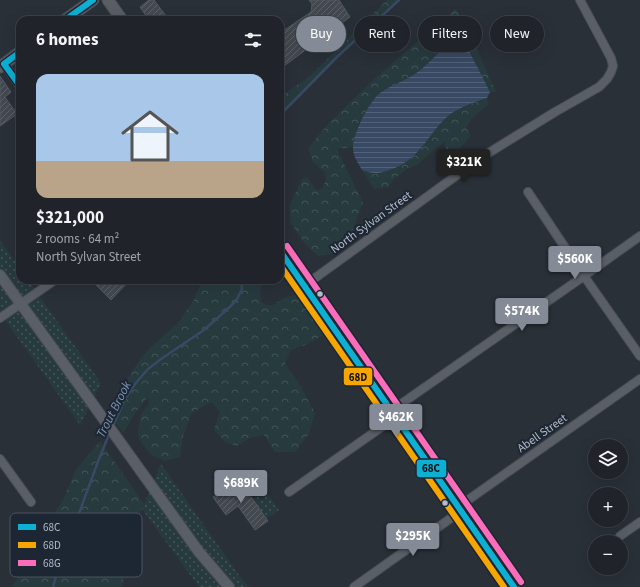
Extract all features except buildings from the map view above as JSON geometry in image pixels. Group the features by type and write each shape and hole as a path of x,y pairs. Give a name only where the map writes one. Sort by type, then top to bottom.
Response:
{"main road":[{"path":"71,16 93,0"},
{"path":"108,0 119,16"},
{"path":"2,65 16,55"},
{"path":"284,257 514,587"}],"street":[{"name":"North Sylvan Street","path":"304,286 482,157 598,87 607,79 612,72 613,66 611,58 580,0"},
{"path":"2,65 16,81"},
{"path":"528,192 640,356"},
{"path":"289,492 640,236"},
{"path":"0,274 199,552 229,587"},
{"path":"0,318 49,284"},
{"name":"Abell Street","path":"354,587 640,379"},
{"path":"0,459 31,502"},
{"path":"621,535 640,522"}],"green space":[{"path":"387,0 399,0 382,16 371,16"},
{"path":"455,9 460,16 447,16"},
{"path":"354,33 354,42 346,50 346,40"},
{"path":"418,41 418,52 440,52 415,74 379,94 358,125 353,147 337,149 363,203 348,241 339,252 318,256 306,245 290,222 290,204 303,178 307,177 316,190 322,189 326,180 325,173 313,162 308,148 329,123 372,81 405,52 410,52 410,48"},
{"path":"334,52 344,52 301,92 284,111 284,94 310,76"},
{"path":"470,52 478,52 496,92 490,92"},
{"path":"487,98 489,104 472,118 466,128 471,135 461,147 451,151 447,150 444,142 417,165 407,169 394,179 388,187 374,189 362,170 374,174 386,171 438,127 449,115"},
{"path":"0,240 16,262 16,284 31,284 101,383 80,425 0,313"},
{"path":"200,284 262,284 260,295 262,303 273,305 284,298 295,295 318,324 323,335 308,344 291,350 285,364 300,385 315,413 309,434 295,452 275,452 264,435 249,438 238,446 226,443 214,430 220,411 211,402 192,413 183,436 180,457 165,461 150,454 139,439 138,430 141,414 149,404 148,397 136,412 123,433 113,419 114,411 124,384 141,358 178,323 194,300"},
{"path":"100,441 144,504 140,513 54,513 64,498 75,471"},
{"path":"161,464 241,578 249,587 199,587 142,509"},
{"path":"265,490 279,510 266,519 252,499"},
{"path":"19,577 123,577 122,587 11,587"}],"water":[{"path":"440,52 470,52 490,92 487,98 472,103 448,116 418,151 404,163 395,168 379,173 371,173 362,170 356,159 353,148 362,118 371,103 380,93 423,68"}],"waterway":[{"name":"Trout Brook","path":"284,111 337,57 399,0"},
{"name":"Trout Brook","path":"113,426 125,399 147,370 204,330 236,301 242,289 241,284"},
{"name":"Trout Brook","path":"79,513 110,432"},
{"name":"Trout Brook","path":"53,587 56,577"}],"transit line":[{"name":"68C","path":"71,16 93,0"},
{"name":"68C","path":"16,55 4,64 16,80"},
{"name":"68G","path":"287,246 521,582"},
{"name":"68C","path":"284,257 514,587"},
{"name":"68D","path":"284,271 504,587"}]}
